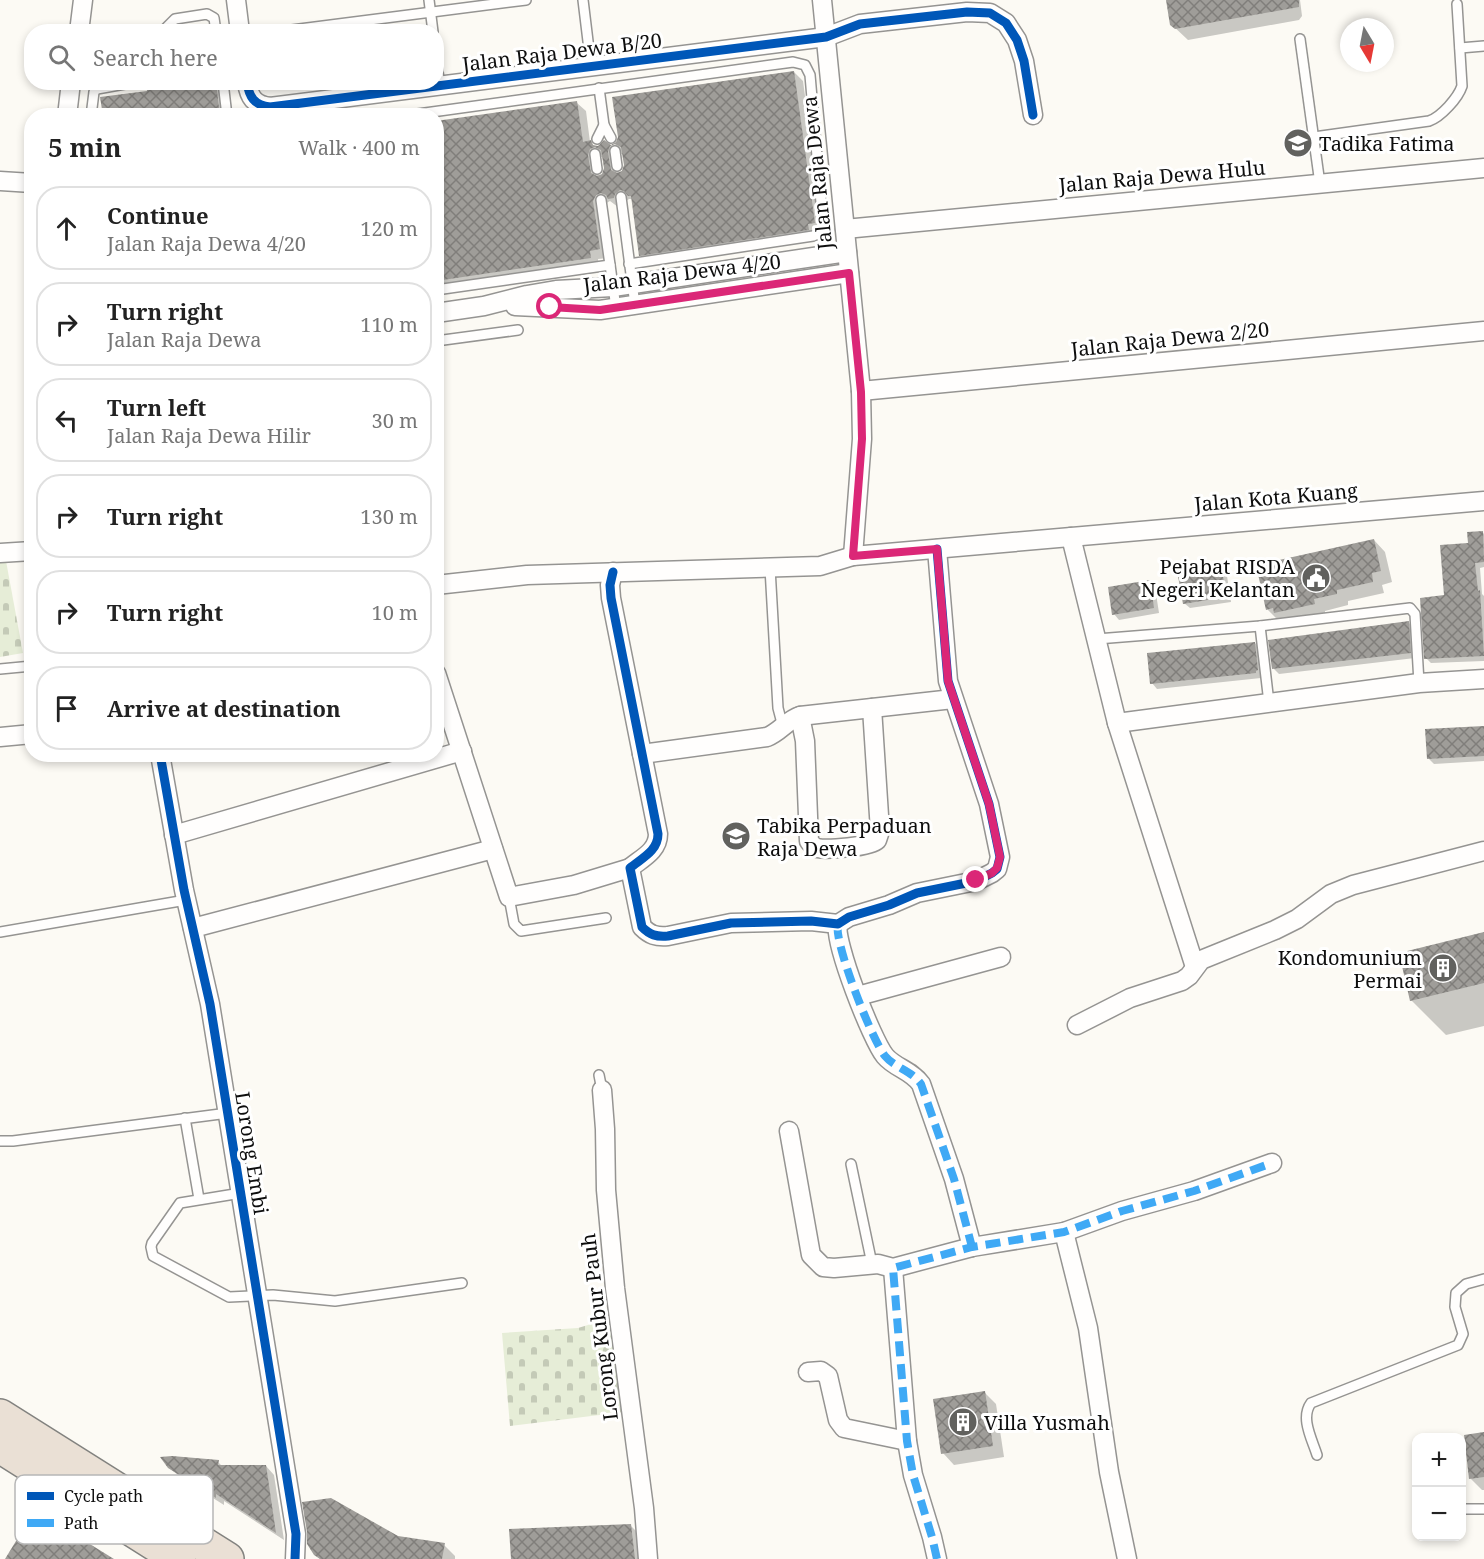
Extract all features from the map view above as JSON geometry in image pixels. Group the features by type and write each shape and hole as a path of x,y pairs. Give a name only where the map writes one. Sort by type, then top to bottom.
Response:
{"highway":[{"path":"0,1416 94,1475"},
{"path":"0,1446 46,1475"},
{"path":"155,1544 179,1559"},
{"path":"203,1544 227,1559"}],"street":[{"path":"80,24 84,0"},
{"path":"236,0 239,24"},
{"name":"Jalan Raja Dewa","path":"822,0 861,392 862,439 853,556"},
{"name":"Jalan Raja Dewa B/20","path":"444,85 826,37 870,22 967,12 990,13 1006,23 1017,40 1024,61 1033,115"},
{"path":"68,108 70,90"},
{"name":"Jalan Raja Dewa B/20","path":"249,90 251,98 256,103 270,107 408,90"},
{"name":"Jalan Raja Dewa Hulu","path":"845,229 1484,168"},
{"path":"0,181 24,182"},
{"name":"Jalan Raja Dewa 4/20","path":"444,312 484,306 527,295 632,285 847,252"},
{"name":"Jalan Raja Dewa 4/20","path":"484,306 542,306 591,311 849,273"},
{"name":"Jalan Raja Dewa 2/20","path":"861,392 1484,331"},
{"name":"Jalan Kota Kuang","path":"444,584 527,575 820,566 853,556 1484,501"},
{"path":"1071,537 1117,723 1196,967"},
{"path":"630,867 642,927 649,934 658,937 731,923 801,921 838,924 849,917 889,905 916,893 976,880 992,873 997,868 1000,857 989,804 953,699 946,661 937,549"},
{"path":"0,553 24,552"},
{"path":"444,697 509,897 574,885 630,867 655,848 658,834 611,598 610,585 613,572"},
{"path":"1117,723 1419,683 1484,679"},
{"path":"642,754 758,739 776,734 800,716 953,699"},
{"path":"800,716 805,741 809,841 812,845 821,848 868,845 877,840 880,831 872,708"},
{"path":"0,737 24,735"},
{"path":"444,756 462,751"},
{"name":"Lorong Embi","path":"161,762 186,900 210,1004 296,1534 295,1559"},
{"path":"174,835 424,762"},
{"path":"193,928 494,849"},
{"path":"1077,1025 1130,998 1182,981 1210,955 1275,930 1297,918 1331,894 1353,885 1484,851"},
{"path":"838,924 837,937 858,996 885,1057 910,1072 921,1084 954,1179 972,1247"},
{"path":"858,996 1001,957"},
{"name":"Lorong Kubur Pauh","path":"600,1082 605,1129 606,1190 615,1288 644,1508 648,1559"},
{"path":"789,1131 811,1255 823,1267 834,1268 872,1264 893,1268 972,1247 1064,1233 1272,1163"},
{"path":"1064,1233 1088,1328 1109,1472 1127,1559"},
{"path":"893,1268 907,1441 913,1475 937,1559"},
{"path":"808,1372 821,1371 828,1376 838,1420 844,1428 907,1441"}],"lane":[{"path":"429,0 432,24"},
{"path":"338,24 526,0"},
{"path":"583,0 591,66"},
{"path":"1314,137 1432,121 1462,90 1457,4"},
{"path":"170,24 175,19 207,14 214,18 215,24"},
{"path":"1300,39 1320,184"},
{"path":"1460,48 1484,46"},
{"path":"444,110 793,62 805,65 810,75 823,226 820,233 813,237 629,264"},
{"path":"599,88 604,125 611,138"},
{"path":"92,108 96,90"},
{"path":"224,90 226,108"},
{"path":"597,139 604,125"},
{"path":"615,151 617,166"},
{"path":"595,154 597,169"},
{"path":"621,197 635,305"},
{"path":"601,200 616,308"},
{"path":"444,289 610,265"},
{"path":"444,341 518,330"},
{"path":"770,568 778,708 783,727"},
{"path":"1096,639 1260,626 1410,608 1415,614 1419,683"},
{"path":"1260,626 1269,703"},
{"path":"0,669 24,667"},
{"path":"509,897 514,924 521,931 606,918"},
{"path":"0,932 186,900"},
{"path":"0,1141 228,1113"},
{"path":"185,1118 199,1199"},
{"path":"851,1164 872,1264"},
{"path":"241,1192 180,1203 152,1243 153,1256 227,1297 273,1295 335,1301 462,1283"},
{"path":"1317,1455 1306,1421 1307,1408 1311,1403 1458,1345 1463,1334 1455,1307 1456,1293 1467,1284 1484,1279"},
{"path":"1466,1509 1484,1509"}],"green space":[{"path":"6,561 23,653 0,657 0,562"},
{"path":"611,1318 624,1412 510,1426 502,1333 578,1328"}],"building":[{"path":"1166,0 1299,0 1299,7 1175,29 1170,25"},
{"path":"794,71 815,223 808,224 809,230 639,256 631,196 620,190 614,198 608,199 601,193 596,195 593,201 600,249 590,251 591,258 444,280 444,120 577,101 583,142 591,140 593,145 598,146 604,140 611,145 618,137 612,97","holes":["615,144 621,147 624,165 622,171 617,173 611,170 608,152 610,146","595,147 601,150 604,168 602,174 597,176 591,173 588,155 590,149"]},
{"path":"217,90 219,108 102,108 100,97 147,91"},
{"path":"1483,531 1484,562 1475,563 1478,591 1480,590 1484,656 1424,659 1420,598 1444,595 1440,545 1468,543 1467,532"},
{"name":"Pejabat RISDA Negeri Kelantan","path":"1374,539 1381,571 1372,573 1373,582 1337,590 1337,594 1314,599 1315,604 1274,613 1273,608 1266,610 1256,565"},
{"path":"1222,569 1226,597 1183,604 1178,576"},
{"path":"1150,580 1154,608 1112,615 1108,587"},
{"path":"1409,621 1411,653 1272,669 1268,640"},
{"path":"1255,642 1258,670 1256,673 1150,684 1147,653"},
{"path":"1484,726 1484,756 1427,759 1425,729"},
{"name":"Kondomunium Permai","path":"1484,932 1484,983 1410,1001 1399,953"},
{"name":"Villa Yusmah","path":"985,1391 993,1446 941,1454 933,1399"},
{"path":"1484,1432 1484,1477 1469,1479 1466,1435"},
{"path":"160,1457 219,1460 218,1465 266,1465 276,1533 216,1494 216,1498 213,1496 213,1475 179,1475 168,1468"},
{"path":"331,1498 398,1536 445,1543 442,1559 320,1559 314,1555 307,1544 302,1502"},
{"path":"631,1524 635,1559 511,1559 509,1529"},
{"path":"15,1543 90,1544 114,1559 5,1559"}],"marked path":[{"path":"838,924 841,950 871,1031 885,1056 913,1075 921,1084 954,1179 972,1247"},
{"path":"937,1559 913,1475 907,1441 893,1268 972,1247 1064,1232 1122,1211 1194,1191 1272,1163"}],"cycle path":[{"path":"444,85 826,37 860,24 967,12 990,13 1006,23 1017,40 1024,61 1033,115"},
{"path":"249,90 256,102 270,107 405,90"},
{"path":"613,572 610,585 611,598 658,834 652,850 630,868 642,927 654,935 668,936 731,923 811,921 838,924 849,917 889,905 917,893 976,881 997,869 1000,857 989,804 948,681 937,549"},
{"path":"161,762 184,890 210,1004 296,1534 295,1559"}],"place":[{"name":"Tadika Fatima","path":"1298,143"},
{"name":"Pejabat RISDA Negeri Kelantan","path":"1316,578"},
{"name":"Tabika Perpaduan Raja Dewa","path":"736,836"},
{"name":"Kondomunium Permai","path":"1443,968"},
{"name":"Villa Yusmah","path":"963,1422"}],"route":[{"path":"550,307 600,310 849,273 861,392 862,439 853,556 937,549 948,681 989,804 1000,857 997,868 992,873 976,880"}]}
